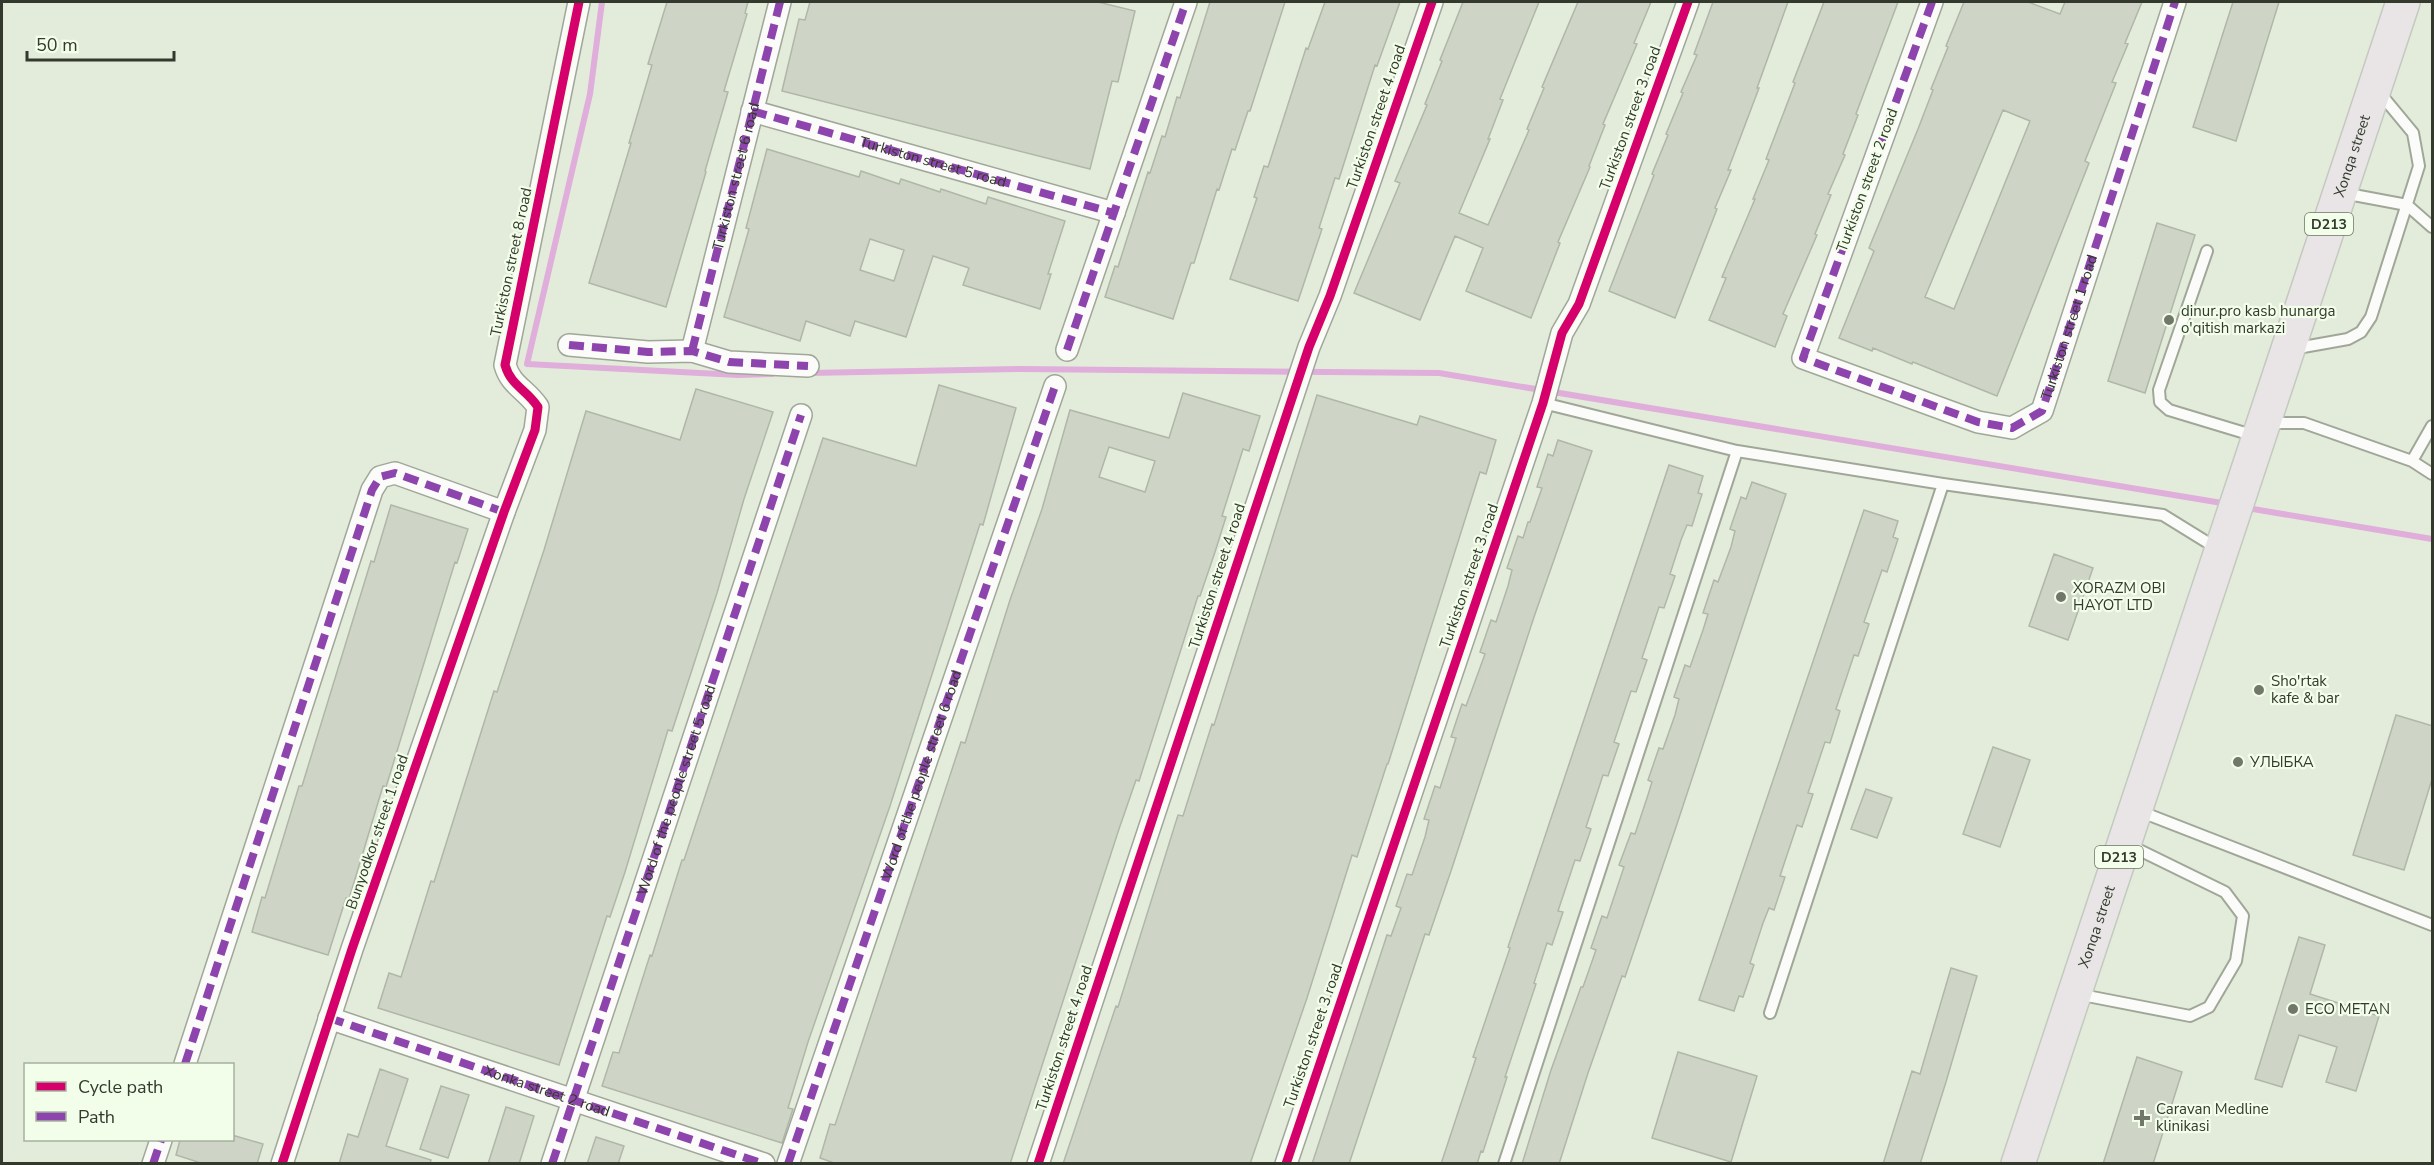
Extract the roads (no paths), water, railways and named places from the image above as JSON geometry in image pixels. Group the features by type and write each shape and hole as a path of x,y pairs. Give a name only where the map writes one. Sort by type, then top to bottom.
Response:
{"main road":[{"name":"Xonqa street","path":"2258,435 2403,2"},
{"name":"D213","path":"2221,551 2258,435"},
{"name":"Xonqa street","path":"2018,1164 2221,551"}],"street":[{"name":"Turkiston street 8 road","path":"504,512 535,430 538,408 530,396 509,378 505,364 579,2"},
{"name":"Turkiston street 6 road","path":"692,351 780,2"},
{"path":"1067,350 1186,2"},
{"name":"Turkiston street 4 road","path":"1038,1164 1303,366 1330,296 1432,2"},
{"name":"Turkiston street 3 road","path":"1286,1164 1544,403 1562,333 1579,304 1688,2"},
{"name":"Turkiston street 2 road","path":"1803,358 1932,2"},
{"name":"Turkiston street 1 road","path":"1803,358 1978,422 2012,428 2042,411 2175,2"},
{"name":"Turkiston street 5 road","path":"752,111 1114,213"},
{"path":"569,345 648,352 692,351 729,362 808,366"},
{"name":"Word of the people street 6 road","path":"788,1164 1055,386"},
{"name":"Word of the people street 5 road","path":"552,1164 801,415"},
{"path":"186,1063 372,490 380,477 395,473 504,512"},
{"name":"Bunyodkor street 1 road","path":"282,1164 329,1018 504,512"},
{"name":"Xonka street 2 road","path":"329,1018 764,1164"},
{"path":"153,1164 161,1141"}],"lane":[{"path":"2287,350 2348,339 2361,332 2371,317 2419,166 2413,133 2375,87"},
{"path":"2339,192 2407,205 2433,227"},
{"path":"2207,251 2158,390 2160,402 2169,410 2258,435 2304,423 2412,461 2433,474"},
{"path":"1544,403 1737,451 1943,484 2163,515 2221,551"},
{"path":"2412,461 2433,426"},
{"path":"1504,1164 1737,451"},
{"path":"1770,1013 1943,484"},
{"path":"2135,810 2433,925"},
{"path":"2074,993 2190,1016 2210,1007 2236,961 2242,916 2225,892 2124,843"}],"waterway":[{"path":"602,2 590,94 527,364 738,375 772,374"},
{"path":"809,373 1022,369 1439,373 2228,504"},
{"path":"2247,508 2432,539"}],"place":[{"name":"dinur.pro kasb hunarga o'qitish markazi","path":"2169,320"},
{"name":"XORAZM OBI HAYOT LTD","path":"2061,597"},
{"name":"Sho'rtak kafe & bar","path":"2259,690"},
{"name":"УЛЫБКА","path":"2238,762"},
{"name":"ECO METAN","path":"2293,1009"},
{"name":"Caravan Medline klinikasi","path":"2142,1118"}]}
